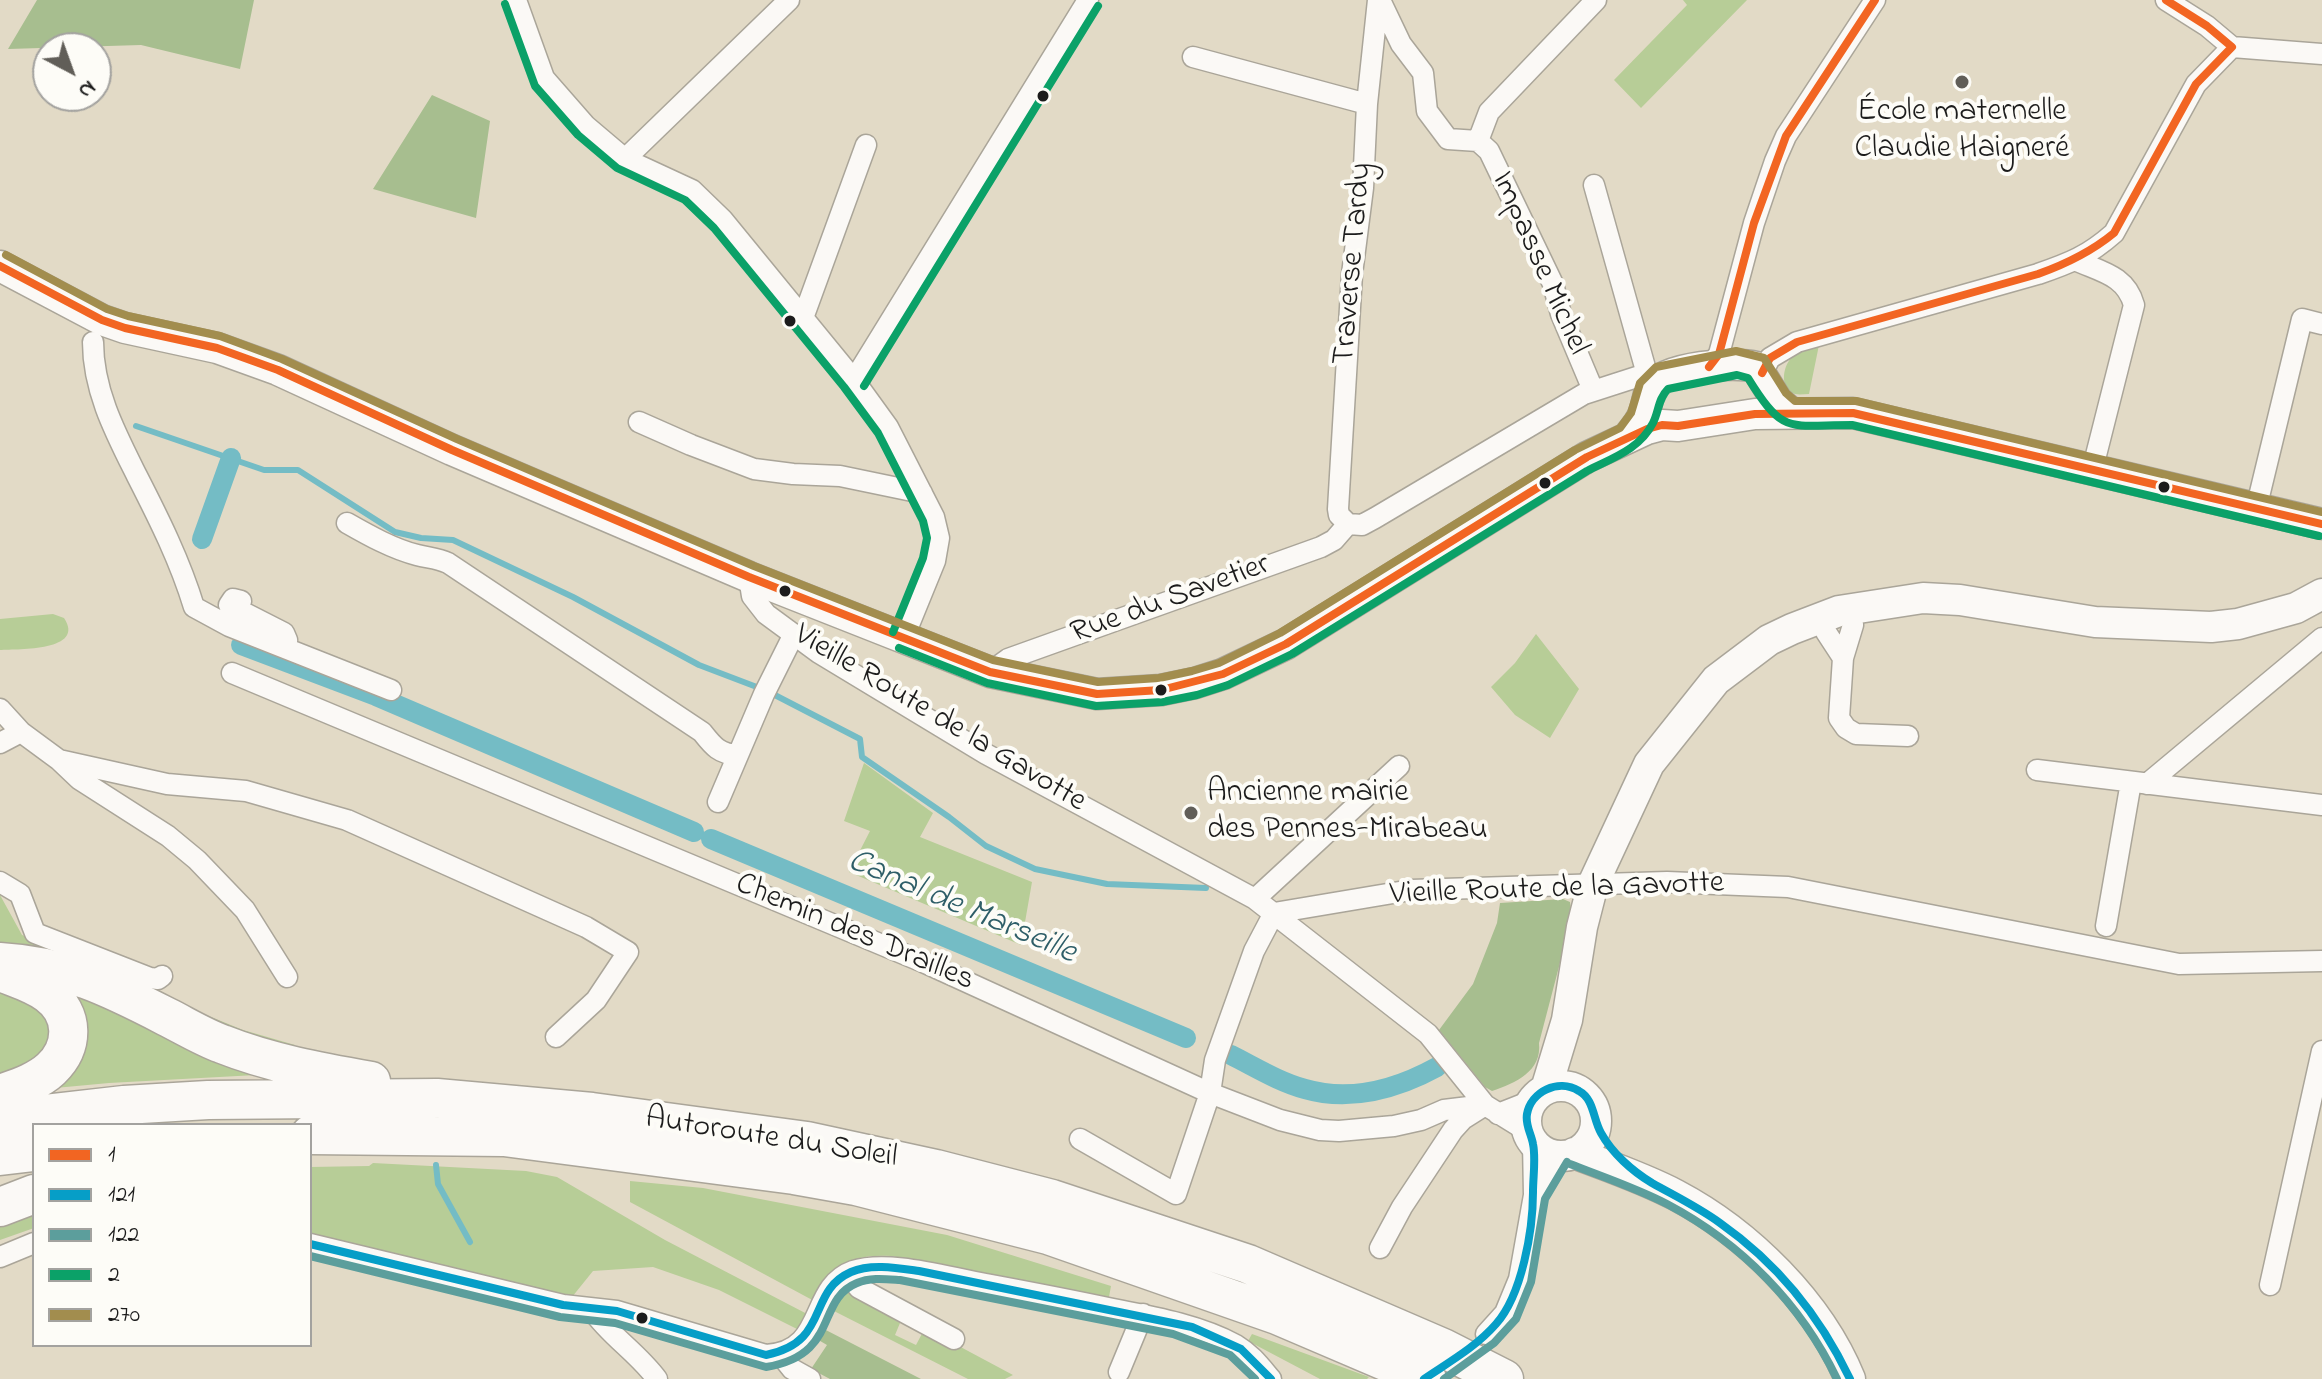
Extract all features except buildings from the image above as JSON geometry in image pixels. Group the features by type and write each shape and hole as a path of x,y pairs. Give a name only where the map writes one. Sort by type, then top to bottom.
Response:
{"highway":[{"path":"0,962 40,965 74,974 111,988 219,1043 271,1062 496,1103"},
{"path":"0,972 38,987 51,996 68,1019 70,1032 67,1047 50,1070 33,1082 0,1094"},
{"name":"Autoroute du Soleil","path":"0,1119 124,1105 208,1100 423,1097 592,1112 807,1141 936,1169 1052,1199 1248,1264 1443,1348 1504,1379"},
{"name":"Autoroute du Soleil","path":"312,1135 504,1137 754,1169 856,1186 1048,1235 1190,1283 1324,1334 1427,1379"},
{"path":"312,1146 436,1136"},
{"path":"0,1156 32,1152"},
{"path":"0,1207 32,1195"}],"main road":[{"path":"0,266 102,320 217,348 278,370 452,450 749,577 990,672 1097,694 1161,690 1195,683 1223,674 1286,644 1581,460 1628,437 1654,394 1709,367 1747,364 1756,367 1777,401 1791,413"},
{"path":"1755,414 1765,403 1765,379"},
{"path":"1654,394 1678,426 1755,414 1853,413 2322,524"},
{"path":"1850,1379 1819,1319 1774,1270 1728,1230 1678,1196 1653,1184 1548,1146 1526,1116 1539,1095 1567,1020 1582,927 1593,884 1649,764 1716,680 1769,640 1839,611 1923,598 1960,600 2095,622 2211,627 2238,624 2296,608 2320,597"},
{"path":"1840,629 1835,621 1871,612 1893,602"},
{"path":"1681,723 1777,656 1840,629 1913,615 2001,608"},
{"path":"1567,1020 1576,1089"},
{"path":"1539,1095 1561,1085 1576,1089 1588,1097 1595,1110 1596,1124 1585,1146 1548,1146"},
{"path":"1596,1124 1621,1159 1653,1184"}],"street":[{"path":"516,0 544,78 586,126 625,159 692,190 723,220 854,380 888,427 934,517 939,538 935,561 904,637"},
{"path":"625,159 789,0"},
{"path":"854,380 1088,0"},
{"name":"Traverse Tardy","path":"1348,524 1339,515 1339,481 1352,274 1363,188 1367,104 1379,0"},
{"name":"Impasse Michel","path":"1379,0 1401,44 1423,73 1427,111 1448,139 1478,141 1489,151 1553,284 1561,314 1593,390"},
{"name":"Impasse Michel","path":"1478,141 1489,112 1596,0"},
{"path":"1709,367 1719,354 1754,223 1786,136 1875,0"},
{"path":"2166,0 2207,26 2232,47 2322,54"},
{"path":"1765,379 1770,358 1797,342 2077,261 2093,251 2114,233 2196,84 2232,47"},
{"path":"1193,57 1367,104"},
{"path":"803,318 866,145"},
{"path":"1594,185 1654,394"},
{"path":"2077,261 2122,282 2130,290 2134,305 2092,471"},
{"path":"2256,509 2312,321"},
{"path":"93,342 93,360 107,415 177,556 194,607 229,626 391,690"},
{"path":"1348,524 1362,525 1375,518 1593,390 1622,380 1654,394"},
{"path":"1622,380 1654,394"},
{"path":"639,422 754,469 840,476 922,493"},
{"path":"347,523 417,555 448,563 702,732 715,749 724,754 738,755"},
{"name":"Rue du Savetier","path":"990,672 1008,659 1321,547 1334,540 1348,524"},
{"name":"Vieille Route de la Gavotte","path":"749,577 752,596 766,614 819,653 986,754 1255,899 1274,913 1411,890 1667,882 1788,887 2179,964 2322,961"},
{"path":"241,601 233,599 229,605 284,633 287,640 280,646"},
{"path":"1840,629 1843,658 1839,718 1846,728 1856,734 1908,736"},
{"path":"718,802 794,634"},
{"path":"2106,926 2139,783 2322,638"},
{"name":"Chemin des Drailles","path":"232,673 923,962 1210,1093 1280,1120 1329,1130 1394,1126 1421,1120 1444,1110 1492,1109"},
{"path":"0,709 21,732 79,779 168,836 207,869 245,910 287,977"},
{"path":"0,743 21,732"},
{"path":"59,760 167,784 246,791 347,820 586,927 628,952 596,1000 556,1037"},
{"path":"1255,899 1399,766"},
{"path":"2037,770 2322,805"},
{"path":"0,882 20,894 31,926 41,937 150,978 162,976"},
{"path":"1080,1139 1176,1194 1210,1093 1215,1060 1254,951 1274,913 1428,1034 1492,1109 1548,1146 1534,1195 1519,1279 1505,1313 1486,1334"},
{"path":"2270,1285 2322,1051"},
{"path":"1380,1248 1402,1207 1463,1119 1539,1095"},
{"path":"0,1257 32,1244"},
{"path":"312,1244 563,1305 638,1316 766,1355 791,1351 807,1334 831,1288 847,1274 872,1267 885,1268 1143,1314 1207,1333 1235,1345 1254,1359 1271,1379"},
{"path":"847,1274 859,1288 954,1339"},
{"path":"592,1310 610,1331 642,1358 657,1379"},
{"path":"1119,1372 1143,1314"},
{"path":"780,1354 792,1369 810,1379"}],"green space":[{"path":"37,0 254,0 240,69 141,45 112,46 112,32 32,32 32,48 8,49"},
{"path":"1683,0 1747,0 1641,108 1614,80 1687,5"},
{"path":"432,95 490,121 476,218 373,189"},
{"path":"1819,345 1809,394 1795,394 1784,381 1787,364 1797,353"},
{"path":"53,614 64,618 68,629 66,637 47,646 0,650 0,619"},
{"path":"1536,634 1579,689 1550,738 1515,715 1491,687 1515,663"},
{"path":"864,763 933,813 920,837 1032,882 1021,945 849,872 870,831 844,821"},
{"path":"0,895 22,935 125,971 194,1010 243,1030 295,1045 295,1055 384,1070 333,1065 251,1046 99,973 0,947"},
{"path":"1563,899 1570,902 1572,917 1539,1053 1526,1074 1492,1091 1485,1087 1439,1030 1473,984 1497,923 1500,903"},
{"path":"0,983 47,1005 55,1051 0,1079"},
{"path":"75,985 256,1075 55,1088"},
{"path":"373,1163 526,1171 557,1177 665,1240 809,1315 801,1331 719,1290 653,1267 593,1271 572,1297 312,1233 312,1167 369,1166"},
{"path":"630,1181 703,1188 947,1235 1111,1286 1109,1297 891,1256 876,1256 863,1257 845,1265 816,1302 630,1202"},
{"path":"32,1208 32,1229 0,1240 0,1220"},
{"path":"845,1289 900,1323 895,1335 916,1345 925,1328 1013,1375 1005,1379 968,1379 830,1309"},
{"path":"820,1327 921,1379 830,1379 811,1369 827,1345 815,1338"},
{"path":"1252,1334 1369,1377 1320,1379 1248,1341"}],"waterway":[{"path":"136,426 264,470 298,470 395,532 453,540 573,597 699,665 762,689"},
{"path":"202,539 231,458"},
{"name":"Canal de Marseille","path":"241,645 376,696 694,832"},
{"path":"769,692 860,739 862,757 986,846 1035,869 1107,884 1206,888"},
{"name":"Canal de Marseille","path":"711,839 1186,1038"},
{"name":"Canal de Marseille","path":"1231,1055 1295,1086 1339,1094 1390,1087 1437,1067"},
{"path":"436,1165 438,1184 470,1242"}],"transit line":[{"name":"1","path":"1709,367 1719,354 1754,223 1786,136 1875,0"},
{"name":"1","path":"2166,0 2207,26 2232,47"},
{"name":"2","path":"505,4 535,86 578,135 617,168 685,200 714,228 878,433 923,521 927,538 923,558 893,632"},
{"name":"2","path":"864,386 1098,6"},
{"name":"1","path":"1762,373 1770,358 1797,342 2038,274 2096,246 2114,233 2196,84 2232,47"},
{"name":"270","path":"6,255 107,309 220,336 282,359 457,439 754,566 993,660 1098,682 1159,678 1192,671 1219,663 1280,633 1575,450 1620,428 1631,413 1640,383 1656,367 1736,351 1764,358 1786,393 1795,401 1856,401 2322,512"},
{"name":"1","path":"0,266 102,320 217,348 278,370 452,450 749,577 990,672 1097,694 1161,690 1223,674 1286,644 1587,457 1662,425 1678,426 1755,414 1853,413 2322,524"},
{"name":"2","path":"899,648 987,683 1096,706 1162,702 1228,685 1292,654 1587,471 1633,447 1653,423 1660,401 1668,389 1737,375 1748,378 1770,410 1790,423 1852,425 2319,536"},
{"name":"121","path":"1424,1379 1480,1340 1496,1324 1513,1296 1528,1243 1532,1207 1534,1155 1527,1114 1540,1094 1547,1089 1563,1086 1579,1091 1588,1099 1598,1128 1630,1167 1720,1223 1778,1273 1811,1313 1850,1379"},
{"name":"122","path":"1444,1379 1494,1343 1516,1319 1531,1282 1545,1199 1567,1162"},
{"name":"122","path":"1570,1164 1655,1198 1720,1237 1787,1301 1806,1326 1837,1379"},
{"name":"121","path":"312,1244 563,1305 617,1311 766,1355 786,1349 800,1339 810,1328 828,1292 851,1272 876,1267 911,1270 1192,1327 1241,1349 1271,1379"},
{"name":"122","path":"312,1256 560,1317 615,1323 766,1367 789,1361 806,1351 816,1340 844,1291 867,1280 900,1280 1173,1334 1230,1355 1255,1379"}],"place":[{"name":"École maternelle Claudie Haigneré","path":"1962,82"},
{"name":"Ancienne mairie des Pennes-Mirabeau","path":"1191,813"}]}
